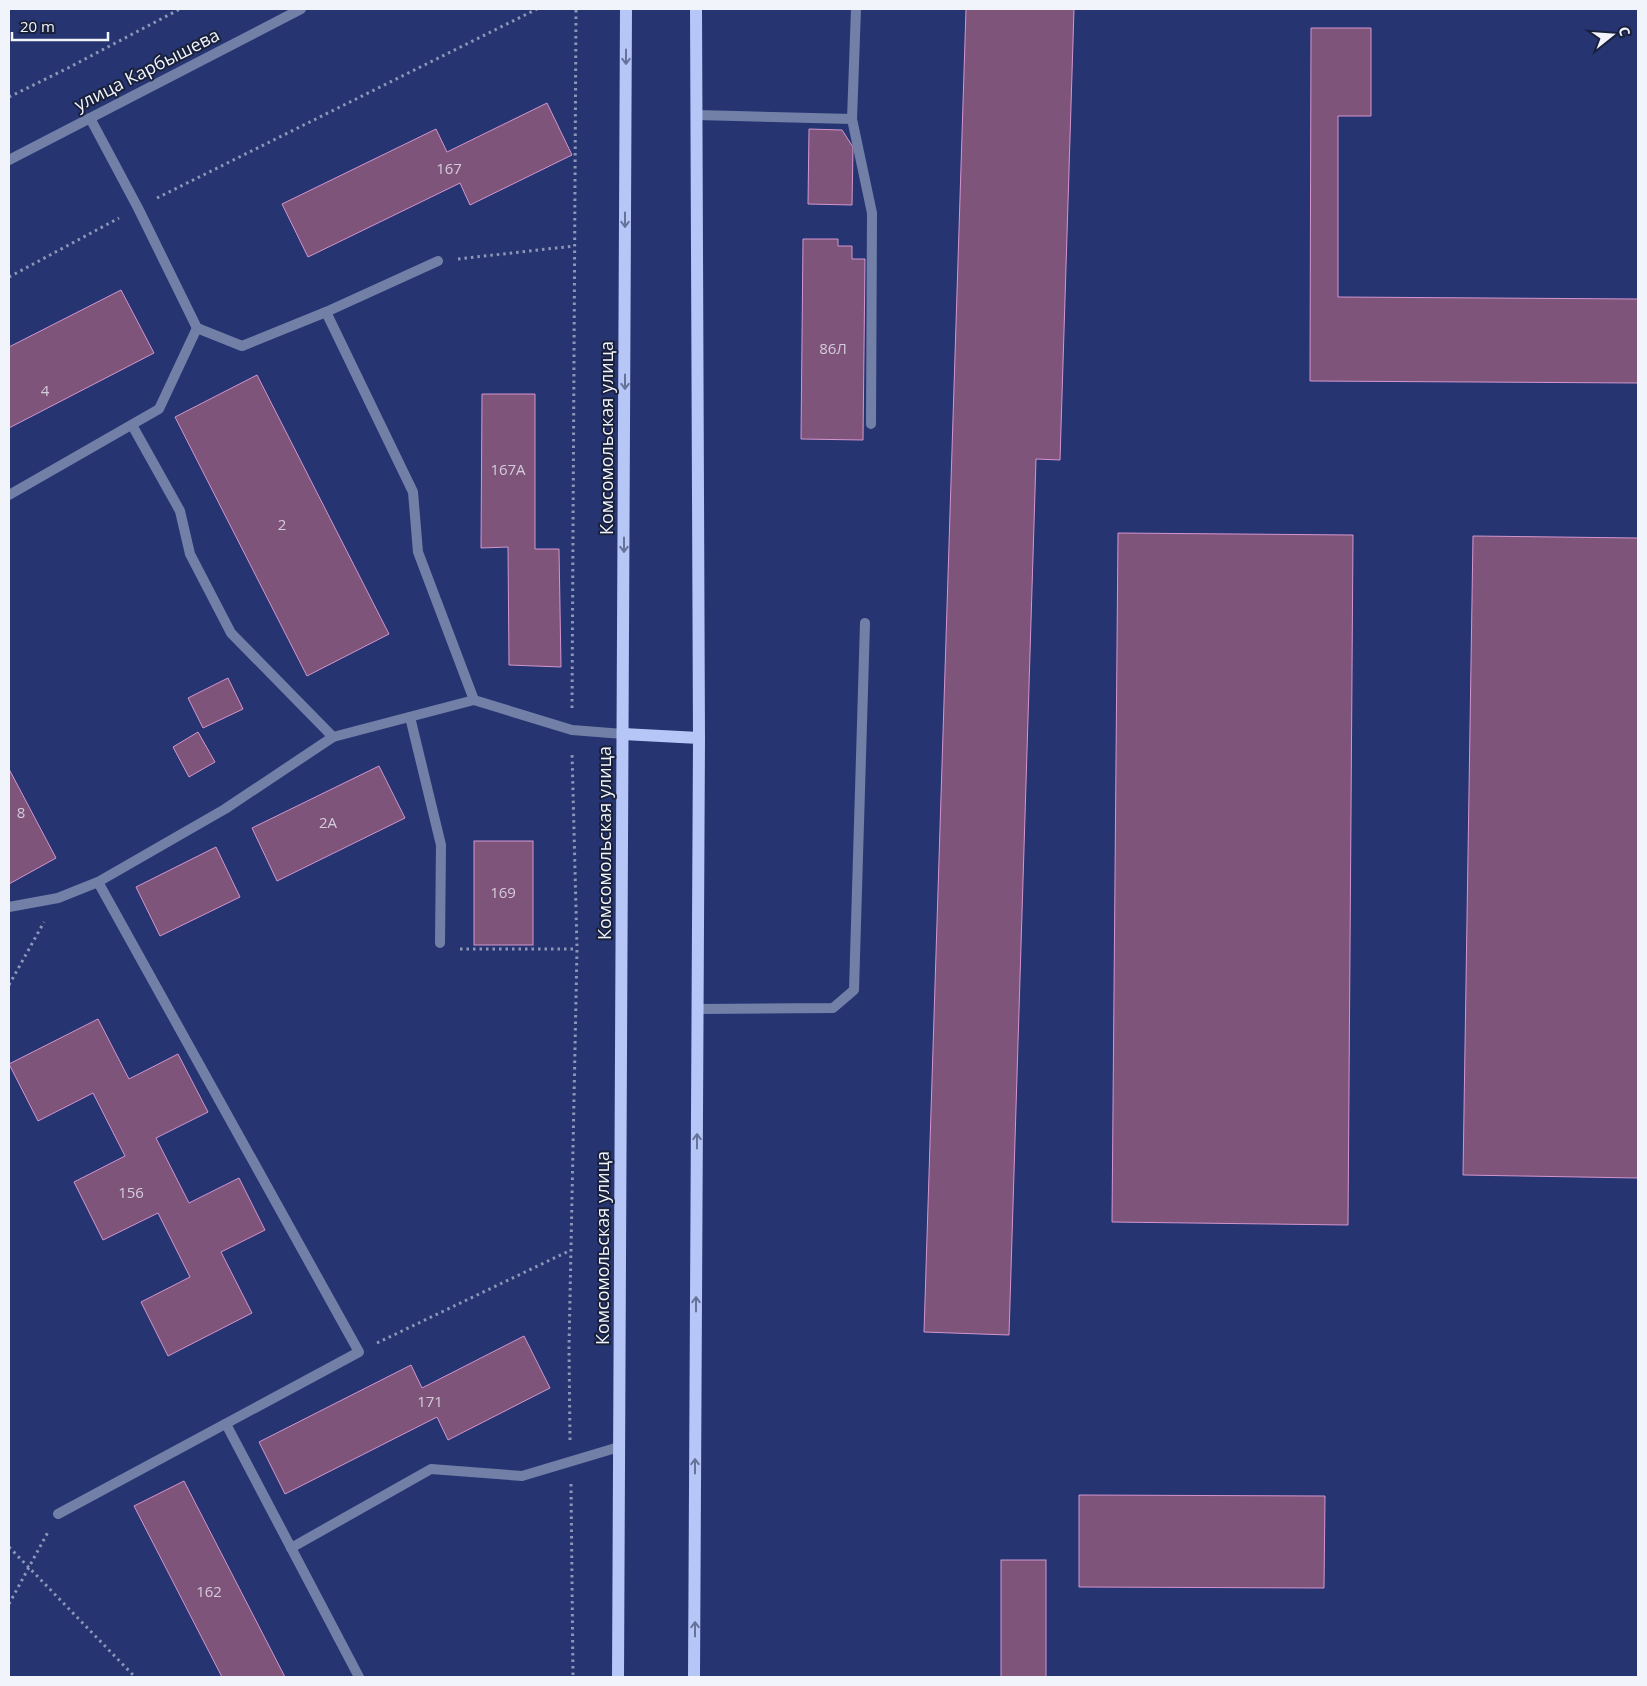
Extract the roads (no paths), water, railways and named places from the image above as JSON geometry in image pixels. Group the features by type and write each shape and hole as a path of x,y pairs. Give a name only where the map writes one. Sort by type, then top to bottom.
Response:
{"main road":[{"name":"Комсомольская улица","path":"618,1677 626,9"},
{"path":"694,1677 700,738 696,9"},
{"path":"623,734 700,738"}],"street":[{"name":"улица Карбышева","path":"9,160 301,9"},
{"path":"856,9 852,120 872,213 872,424"},
{"path":"697,115 852,120"},
{"path":"90,118 138,208 197,328 242,346 326,312 438,261"},
{"path":"326,312 413,492 418,552 474,700"},
{"path":"9,495 159,409 197,328"},
{"path":"132,425 180,511 190,554 230,633 333,736"},
{"path":"698,1009 833,1008 854,990 864,623"},
{"path":"9,908 58,898 98,882 225,809 333,736 474,700 572,730 623,734"},
{"path":"410,717 441,845 440,943"},
{"path":"58,1514 359,1352 98,882"},
{"path":"226,1424 360,1677"},
{"path":"291,1548 431,1469 522,1476 619,1447"}]}
